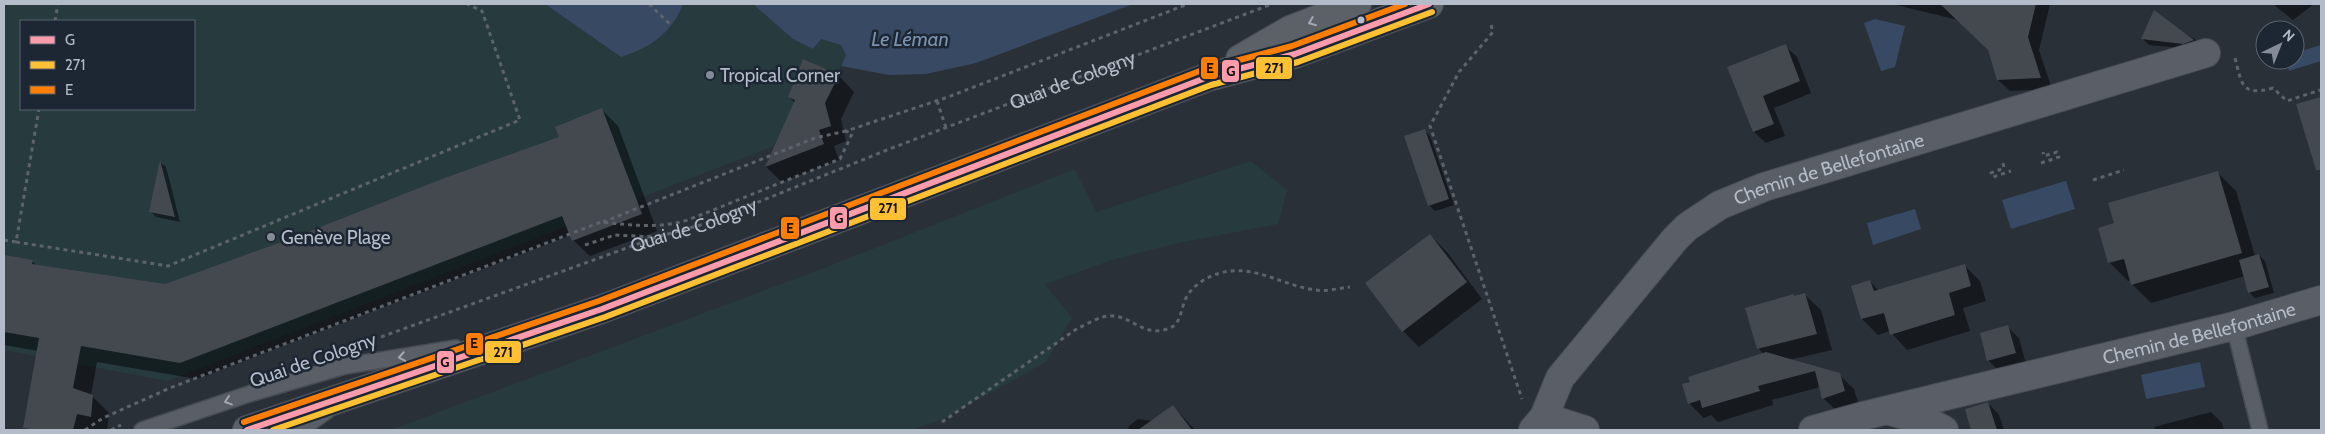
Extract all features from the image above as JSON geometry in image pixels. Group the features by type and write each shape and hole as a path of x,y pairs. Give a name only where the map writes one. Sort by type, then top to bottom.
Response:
{"main road":[{"path":"1208,77 1290,30 1357,4"},
{"path":"247,430 602,308 1208,77 1295,54 1399,9 1429,4"}],"street":[{"name":"Chemin de Bellefontaine","path":"1539,424 1560,378 1662,253 1688,227 1720,205 1764,187 2206,53"},
{"name":"Chemin de Bellefontaine","path":"1813,430 2234,326 2321,300"},
{"path":"1888,410 1929,422 1944,430"},
{"path":"1539,424 1585,430"}],"lane":[{"path":"2234,326 2260,430"},
{"path":"136,426 345,366 519,337"},
{"path":"300,430 350,395"}],"path":[{"path":"55,20 58,4"},
{"path":"4,240 168,266 520,120 482,11 467,4"},
{"path":"649,4 672,26"},
{"path":"85,430 103,418 170,388 815,138 846,131 937,101 1188,4"},
{"name":"Quai de Cologny","path":"375,339 657,237 704,224 946,128 1272,4"},
{"path":"1491,25 1494,32 1458,72 1430,126 1523,399 1539,424"},
{"path":"2235,58 2242,83 2248,90 2254,92 2273,88 2287,101 2320,90"},
{"path":"937,101 946,128"},
{"path":"16,242 39,110"},
{"path":"601,222 635,226 668,226 688,220 840,159 852,134 846,131"},
{"path":"2041,163 2059,157 2058,152 2044,156 2043,152"},
{"path":"2003,163 2004,168 1991,172 1993,177 2012,171"},
{"path":"2093,180 2124,170"},
{"path":"585,246 615,235 657,237"},
{"path":"942,422 1078,328 1101,317 1118,316 1147,330 1163,330 1174,327 1180,319 1184,302 1196,286 1214,275 1225,271 1246,270 1267,274 1295,286 1318,291 1350,287"},
{"path":"111,430 136,426"}],"green space":[{"name":"Genève Plage","path":"4,4 545,4 621,57 672,25 683,4 753,4 793,39 813,49 821,39 841,45 846,55 824,102 831,124 167,381 4,350"},
{"path":"1251,161 1287,190 1278,224 1178,243 1112,260 1045,284 1072,318 1046,362 943,419 911,430 391,430 832,265 1075,169 1096,212"}],"water":[{"path":"545,4 683,4 673,23 659,38 641,49 621,57"},
{"name":"Le Léman","path":"753,4 1133,4 976,63 926,74 889,75 841,66 846,55 841,45 821,39 813,49 793,39"},
{"path":"1875,19 1905,26 1895,67 1881,71 1864,23"},
{"path":"2321,45 2321,61 2305,66 2305,50"},
{"path":"2066,181 2075,209 2011,229 2002,200"},
{"path":"1915,209 1921,229 1873,245 1867,223"},
{"path":"2200,362 2205,387 2146,399 2141,375"}],"building":[{"path":"1940,4 2036,4 2028,37 2041,78 1997,80 1988,50"},
{"path":"2154,10 2194,40 2183,44 2141,39"},
{"path":"1786,44 1800,81 1763,96 1774,124 1753,132 1727,67"},
{"path":"803,59 839,75 825,103 831,126 819,130 824,144 765,167 795,100 788,97"},
{"path":"2321,97 2321,170 2316,170 2296,104"},
{"path":"602,108 642,214 572,241 562,216 180,363 81,346 73,388 93,395 91,417 77,414 73,430 35,430 23,428 39,338 4,332 4,255 33,260 32,264 165,284 295,237 442,179 559,137 555,127"},
{"path":"1425,129 1449,199 1428,206 1404,136"},
{"path":"160,160 175,217 149,212"},
{"path":"2218,171 2242,253 2131,285 2124,259 2108,263 2098,228 2114,223 2108,203"},
{"path":"1430,234 1467,282 1402,332 1365,283"},
{"path":"2259,254 2269,287 2248,293 2239,260"},
{"path":"1965,264 1971,286 1949,293 1955,315 1890,335 1884,313 1861,319 1851,286 1870,280 1874,291"},
{"path":"1805,293 1817,334 1757,349 1745,308 1794,294 1794,296"},
{"path":"2008,325 2016,353 1987,361 1980,333"},
{"path":"1766,352 1840,373 1845,391 1822,399 1815,371 1758,386 1760,391 1702,408 1700,400 1688,404 1682,384 1690,382 1688,377"},
{"path":"1988,402 1997,430 1971,430 1965,409"},
{"path":"1173,405 1192,430 1138,430"}],"transit line":[{"name":"E","path":"244,422 599,301 1205,69 1292,46 1405,4"},
{"name":"G","path":"247,430 602,309 1208,77 1295,54 1429,4"},
{"name":"271","path":"273,430 605,317 1211,85 1298,62 1432,12"}],"place":[{"name":"Tropical Corner","path":"710,75"},
{"name":"Genève Plage","path":"271,237"}]}
